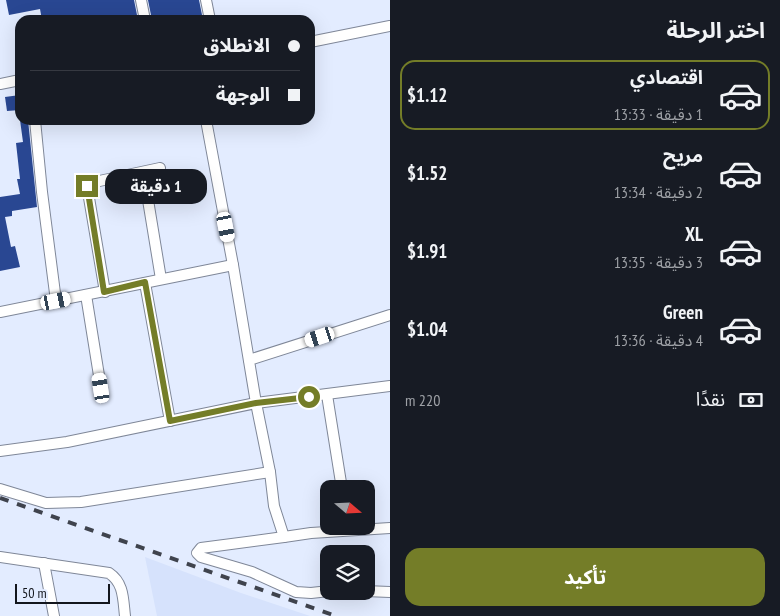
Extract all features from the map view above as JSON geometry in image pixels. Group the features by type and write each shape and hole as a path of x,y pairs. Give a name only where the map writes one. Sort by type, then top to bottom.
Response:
{"street":[{"path":"141,0 144,15"},
{"path":"206,0 209,15"},
{"path":"315,41 390,26"},
{"path":"0,84 15,81"},
{"path":"35,125 56,301"},
{"path":"207,125 270,472 274,506 284,537"},
{"path":"104,292 87,186 90,183 160,168"},
{"path":"148,200 161,280"},
{"path":"0,312 233,265"},
{"path":"145,282 170,421"},
{"path":"86,295 101,388"},
{"path":"249,360 390,315"},
{"path":"0,451 67,442 256,403 390,386"},
{"path":"327,395 341,480"},
{"path":"0,489 46,503 73,503 270,472"},
{"path":"375,528 390,528"},
{"path":"320,532 201,548 197,552 201,557 252,572 296,592 320,592"},
{"path":"0,557 109,573 116,578 120,585 125,616"},
{"path":"44,563 54,616"},
{"path":"375,591 390,592"}],"shaded area":[{"path":"145,557 241,593 310,616 157,616"}],"building":[{"path":"6,0 134,0 137,15 41,15 40,9 9,15"},
{"path":"148,0 199,0 202,15 151,15"},
{"path":"15,96 15,110 7,111 5,97"},
{"path":"21,125 29,125 37,207 12,211 12,216 5,217 11,247 15,246 20,267 0,271 0,197 20,194 17,179 20,179 16,143 23,142"}],"railway":[{"path":"0,498 336,616"}],"route":[{"path":"87,186 86,190 94,240 104,292 145,282 170,421 256,403 309,397"}]}
